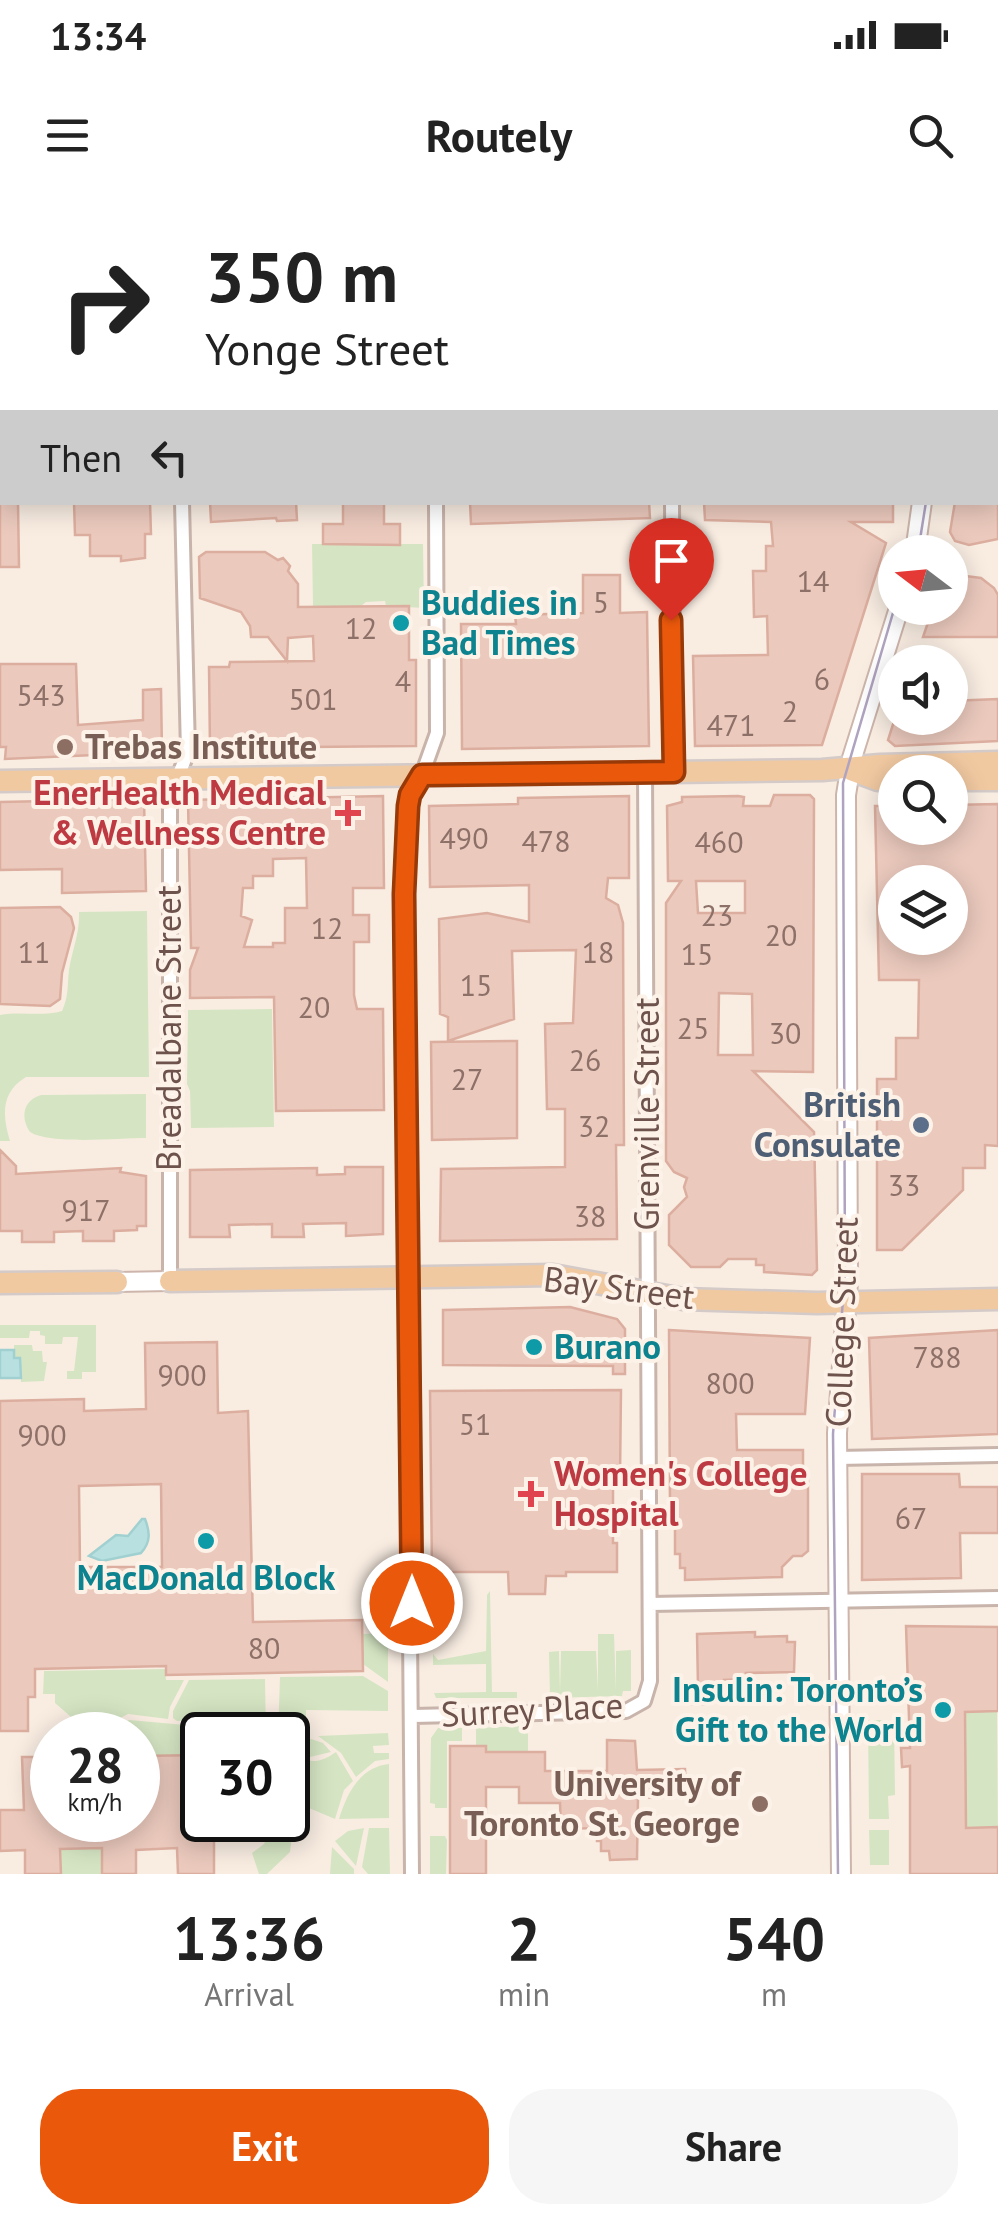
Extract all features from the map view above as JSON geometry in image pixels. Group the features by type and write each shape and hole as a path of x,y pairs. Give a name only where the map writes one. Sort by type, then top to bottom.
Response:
{"main road":[{"path":"917,535 922,505"},
{"name":"College Street","path":"841,1874 837,1458 847,1303 846,796 849,769 893,625"},
{"path":"0,781 849,769 880,764 998,762"},
{"path":"849,769 878,780"},
{"path":"968,780 998,780"},
{"name":"Bay Street","path":"0,1284 553,1276 683,1298 847,1303 998,1299"}],"street":[{"name":"Breadalbane Street","path":"170,1281 170,796 188,752 182,505"},
{"path":"412,1874 404,894 410,795 438,734 436,505"},
{"path":"672,505 674,772"},
{"name":"Grenville Street","path":"645,772 650,1604 647,1695"},
{"path":"837,1458 998,1455"},
{"path":"650,1604 998,1598"},
{"name":"Surrey Place","path":"412,1716 626,1711 640,1705 647,1695"}],"green space":[{"path":"312,544 423,544 424,608 386,606 385,601 361,606 313,606"},
{"path":"147,911 149,1077 26,1077 12,1090 6,1105 10,1141 0,1141 0,1015 62,1011 79,912"},
{"path":"272,1009 274,1127 191,1128 188,1010"},
{"path":"146,1094 146,1138 53,1138 30,1132 25,1121 27,1105 41,1095"},
{"path":"0,1325 96,1325 96,1372 82,1372 82,1379 67,1379 67,1371 74,1371 78,1337 63,1337 62,1344 45,1344 40,1331 30,1331 29,1338 0,1338"},
{"path":"14,1345 32,1345 33,1351 42,1351 43,1362 47,1362 44,1381 21,1382 20,1358 14,1358"},
{"path":"490,1591 492,1692 517,1692 517,1698 436,1698 434,1693 486,1692 486,1664 433,1665 433,1654 438,1660 486,1651"},
{"path":"388,1633 388,1682 363,1664 362,1634"},
{"path":"598,1634 614,1634 616,1691 616,1651 631,1650 631,1691 623,1691 622,1696 550,1698 549,1652 559,1651 560,1692 561,1651 596,1651 598,1691"},
{"path":"165,1669 166,1680 184,1680 168,1719 160,1718 160,1712 65,1712 55,1703 55,1694 43,1694 44,1671"},
{"path":"363,1676 388,1691 388,1711 279,1712 280,1677"},
{"path":"265,1679 266,1712 180,1712 177,1721 173,1711 189,1680"},
{"path":"997,1710 998,1838 994,1827 974,1828 973,1837 967,1837 965,1712"},
{"path":"868,1720 894,1720 895,1795 888,1796 889,1819 869,1819"},
{"path":"160,1723 180,1725 180,1755 160,1756"},
{"path":"522,1726 528,1734 528,1752 486,1752 486,1746 476,1746 476,1728"},
{"path":"438,1728 462,1728 462,1741 447,1741 447,1808 435,1808 430,1803 431,1738"},
{"path":"388,1733 389,1745 373,1746 374,1753 389,1753 389,1759 375,1761 356,1777 341,1753 318,1736"},
{"path":"310,1739 323,1743 331,1752 310,1757"},
{"path":"336,1752 353,1781 344,1790 335,1819 310,1808 310,1760"},
{"path":"389,1764 389,1818 339,1819 356,1783 370,1770"},
{"path":"364,1828 356,1866 335,1841 348,1831"},
{"path":"369,1828 389,1828 390,1874 368,1874 362,1867"},
{"path":"869,1830 889,1830 889,1865 870,1865"},
{"path":"430,1836 445,1836 447,1840 446,1874 430,1874"},
{"path":"291,1842 290,1852 267,1874 259,1874 252,1853 264,1844"},
{"path":"332,1847 354,1869 354,1874 330,1874"},
{"path":"102,1848 102,1874 61,1874 60,1849"}],"water":[{"path":"0,1350 14,1350 14,1358 20,1358 21,1378 0,1378"},
{"path":"142,1519 149,1537 141,1553 102,1561 89,1556 116,1535 128,1536"}],"building":[{"path":"0,505 18,505 19,567 0,567"},
{"path":"74,505 150,505 151,534 145,534 145,558 121,561 121,556 90,556 90,535 75,535"},
{"path":"210,505 296,505 297,520 211,522"},
{"path":"343,505 384,505 384,524 400,524 400,545 323,544 323,524 343,524"},
{"path":"470,505 649,505 650,518 471,524"},
{"path":"704,505 893,505 893,522 851,522 878,538 878,568 822,745 695,746 693,656 768,655 767,616 754,617 753,571 766,571 766,546 773,546 771,522 705,520"},
{"path":"954,505 998,505 998,539 969,545 968,535 952,535"},
{"path":"206,552 265,552 278,560 283,558 298,584 298,607 409,606 409,660 416,660 416,746 210,748 209,667 229,667 230,662 314,661 313,636 288,638 287,661 268,637 251,637 250,626 241,612 200,598 199,557"},
{"path":"583,575 620,575 620,613 647,612 649,746 462,749 461,624 516,624 515,615 583,613"},
{"path":"968,576 981,578 994,588 998,595 998,637 923,637 927,625 968,625"},
{"path":"0,664 76,664 78,725 143,720 143,690 161,689 162,752 5,759 6,747 0,747"},
{"path":"998,699 998,741 895,746 888,740 890,735 968,735 968,700"},
{"path":"774,795 810,795 814,799 813,1072 753,1071 814,1132 817,1270 812,1275 764,1272 764,1265 756,1265 756,1259 728,1259 720,1267 691,1267 669,1245 669,1215 687,1197 687,1178 674,1172 666,1161 666,903 681,881 668,881 667,806 682,802 682,797 738,796 744,797 743,806 770,806","holes":["696,881 745,881 745,913 698,913","719,993 752,994 753,1055 718,1055"]},
{"path":"383,796 384,888 353,888 353,915 369,915 369,942 354,942 354,995 357,1009 383,1009 384,1110 276,1111 274,997 190,998 190,970 198,948 191,948 188,800","holes":["306,858 307,908 285,908 285,943 244,947 252,920 241,916 243,888 253,888 253,876 273,876 273,859"]},
{"path":"629,796 629,878 608,878 606,898 618,905 623,923 624,1145 616,1145 617,1239 440,1241 441,1169 565,1167 565,1109 547,1109 545,1024 573,1023 576,950 512,951 514,1019 448,1041 448,1017 440,1014 439,919 487,913 529,922 529,885 430,887 429,806 518,804 518,798"},
{"path":"144,799 146,891 62,893 62,869 0,870 0,802"},
{"path":"998,804 998,1146 985,1145 985,1168 963,1168 963,1190 902,1250 877,1250 877,1079 896,1079 896,1038 918,1038 919,980 879,980 878,955 968,955 968,865 878,865 878,936 875,806 878,845 968,845 968,805"},
{"path":"60,907 71,917 74,928 62,973 60,999 50,1006 0,1004 0,908"},
{"path":"517,1041 517,1138 432,1140 431,1042"},
{"path":"0,1150 16,1166 16,1174 121,1168 120,1172 146,1176 146,1226 114,1231 114,1241 83,1241 83,1231 54,1232 54,1242 22,1242 22,1231 0,1231"},
{"path":"345,1167 383,1167 383,1234 346,1236 346,1223 303,1224 304,1237 272,1237 272,1224 229,1225 230,1237 190,1237 190,1170 317,1168 317,1175 345,1174"},
{"name":"Burano","path":"570,1307 617,1319 625,1329 625,1374 613,1374 613,1366 443,1365 443,1310"},
{"path":"669,1330 810,1338 805,1414 736,1414 737,1450 803,1450 803,1471 808,1477 808,1551 793,1556 782,1567 782,1577 685,1580 680,1554 675,1554 675,1507 670,1507"},
{"path":"998,1330 998,1434 872,1439 869,1338"},
{"path":"217,1342 218,1413 248,1411 253,1622 362,1620 363,1671 166,1675 166,1666 35,1669 35,1697 28,1697 28,1731 0,1731 0,1401 84,1399 84,1411 146,1409 145,1343","holes":["161,1484 162,1567 80,1567 79,1486"]},
{"path":"621,1390 620,1478 613,1478 617,1572 546,1576 545,1594 509,1594 508,1572 432,1572 430,1391"},
{"path":"862,1474 959,1474 960,1487 998,1487 998,1533 960,1533 961,1578 862,1580"},
{"path":"906,1626 998,1627 998,1711 965,1712 966,1828 998,1827 998,1874 910,1874 910,1766 902,1767 901,1748 910,1748"},
{"path":"755,1632 755,1637 787,1636 787,1642 795,1642 794,1672 746,1673 747,1679 724,1680 724,1700 683,1704 683,1686 698,1687 697,1634"},
{"path":"607,1740 635,1741 637,1770 685,1769 686,1796 638,1798 637,1859 610,1860 609,1851 601,1851 597,1828 561,1829 560,1803 519,1803 519,1787 486,1787 486,1874 450,1874 450,1746 486,1746 486,1752 545,1752 545,1771 607,1771"},
{"path":"180,1755 180,1842 214,1842 214,1874 178,1874 177,1848 136,1850 136,1874 102,1874 102,1848 60,1849 61,1874 25,1874 25,1850 0,1851 0,1810 24,1810 22,1757 30,1757 30,1842 160,1842 160,1756"}],"tram line":[{"path":"921,535 926,505"},
{"path":"838,1874 833,1434 845,1272 843,783 889,625"}],"place":[{"name":"Buddies in Bad Times","path":"401,623"},
{"name":"Trebas Institute","path":"65,747"},
{"name":"EnerHealth Medical & Wellness Centre","path":"348,813"},
{"name":"British Consulate","path":"921,1125"},
{"name":"Burano","path":"534,1347"},
{"name":"Women's College Hospital","path":"531,1494"},
{"name":"MacDonald Block","path":"206,1541"},
{"name":"Insulin: Toronto’s Gift to the World","path":"943,1710"},
{"name":"University of Toronto St. George","path":"760,1804"}],"route":[{"path":"412,1603 404,924 410,795 422,775 674,772 671,620"}]}
